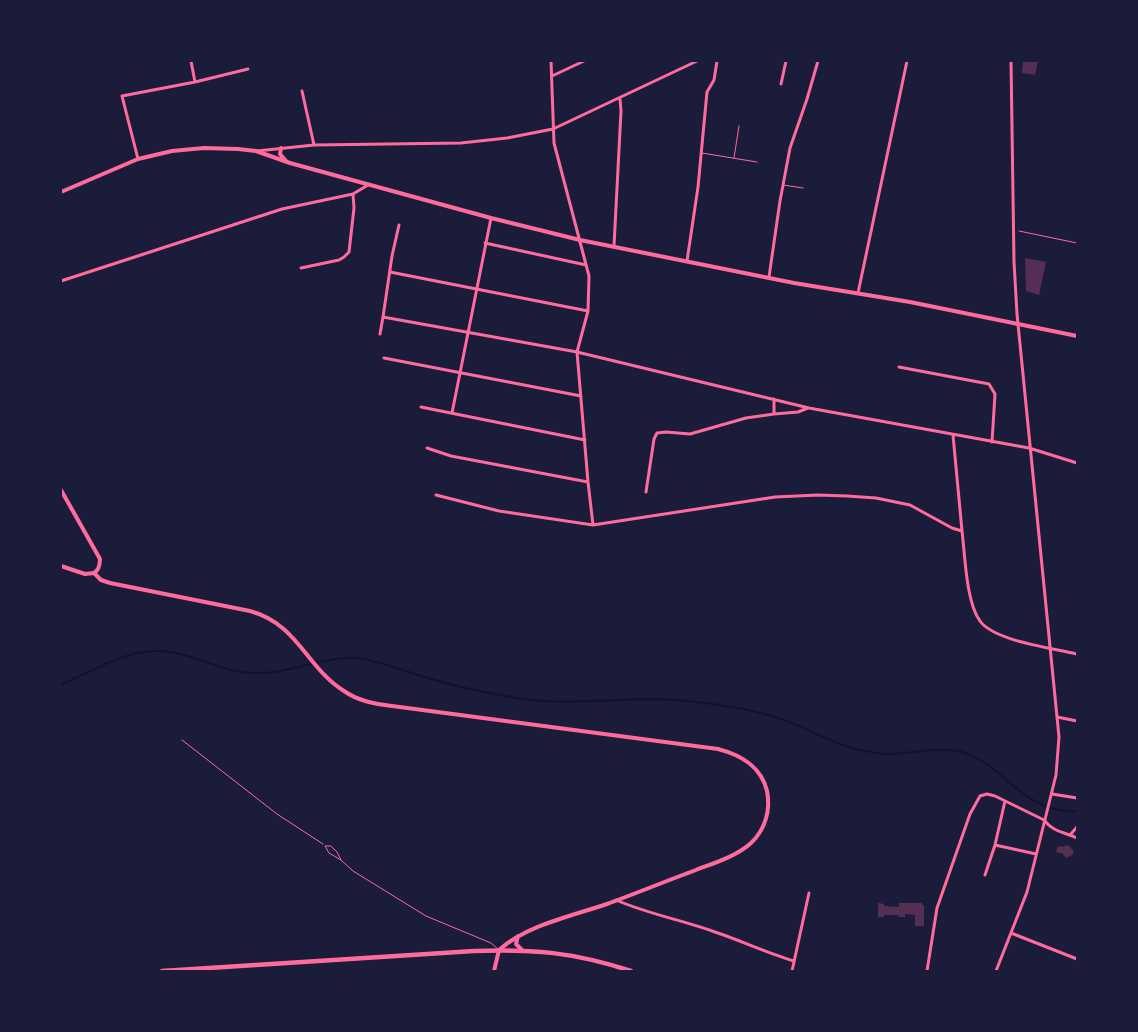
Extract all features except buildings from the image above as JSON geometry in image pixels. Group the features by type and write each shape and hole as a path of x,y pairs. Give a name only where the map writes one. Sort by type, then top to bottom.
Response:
{"main road":[{"path":"162,971 499,950 570,954 631,971"}],"street":[{"path":"191,61 195,82"},
{"path":"551,61 553,129 557,155 589,276 588,310 577,352 593,525"},
{"path":"552,76 584,61"},
{"path":"61,192 138,159 172,151 204,148 256,151 314,145 461,143 507,138 553,129 697,61"},
{"path":"687,261 702,152 707,92 714,80 717,61"},
{"path":"780,84 786,61"},
{"path":"770,278 782,184 792,139 807,99 818,61"},
{"path":"858,293 907,61"},
{"path":"996,971 1027,892 1044,820 1048,812 1058,756 1057,717 1018,323 1014,230 1011,61"},
{"path":"138,159 122,96 195,82 248,69"},
{"path":"302,91 314,145"},
{"path":"614,246 620,99"},
{"path":"281,148 280,154 286,162"},
{"path":"256,151 286,162 368,185 580,240 770,278 1018,323 1077,336"},
{"path":"61,281 282,209 353,194 368,185"},
{"path":"301,268 339,260 349,252 353,194"},
{"path":"452,413 491,218"},
{"path":"380,334 399,224"},
{"path":"485,242 586,265"},
{"path":"390,272 588,310"},
{"path":"383,317 577,352 809,408 1029,448 1077,463"},
{"path":"384,358 581,396"},
{"path":"899,367 989,384 994,394 992,442"},
{"path":"774,399 774,414"},
{"path":"421,407 585,440"},
{"path":"646,492 654,439 659,432 688,434 746,418 801,412 809,408"},
{"path":"953,435 970,599 980,621 986,627 1004,637 1077,654"},
{"path":"427,448 450,456 588,482"},
{"path":"61,490 100,559 98,571 94,573 85,574 61,566"},
{"path":"436,495 498,511 593,525 775,497 818,495 876,498 910,506 952,528 962,531"},
{"path":"94,573 101,580 110,583 250,611 266,616 285,628 319,668 343,691 359,699 374,703 718,749 735,754 753,766 765,786 768,805 767,817 763,828 751,843 742,850 701,868 518,936 499,950 494,971"},
{"path":"1057,717 1077,721"},
{"path":"927,971 937,908 970,814 980,796 987,794 1006,801 1044,820 1052,829 1077,838"},
{"path":"1052,794 1077,798"},
{"path":"985,875 1006,801"},
{"path":"1070,835 1077,827"},
{"path":"995,845 1036,854"},
{"path":"792,971 809,893"},
{"path":"616,900 631,907 716,932 770,954 794,961"},
{"path":"1011,933 1077,959"},
{"path":"518,936 516,944 522,950"}],"lane":[{"path":"734,159 739,126"},
{"path":"702,152 757,162"},
{"path":"782,184 803,188"},
{"path":"325,846 331,846 341,860"},
{"path":"325,846 330,854 341,860 362,877 426,916 491,943 499,950"}],"path":[{"path":"1014,230 1077,243"},
{"path":"182,740 277,814 325,846"}],"waterway":[{"path":"61,685 117,659 145,652 176,653 224,668 253,673 281,671 336,659 364,659 437,681 523,699 573,702 656,699 699,702 768,715 792,723 840,744 874,753 893,754 929,750 951,750 968,754 983,762 1024,795 1039,804 1057,810 1077,811"}]}
